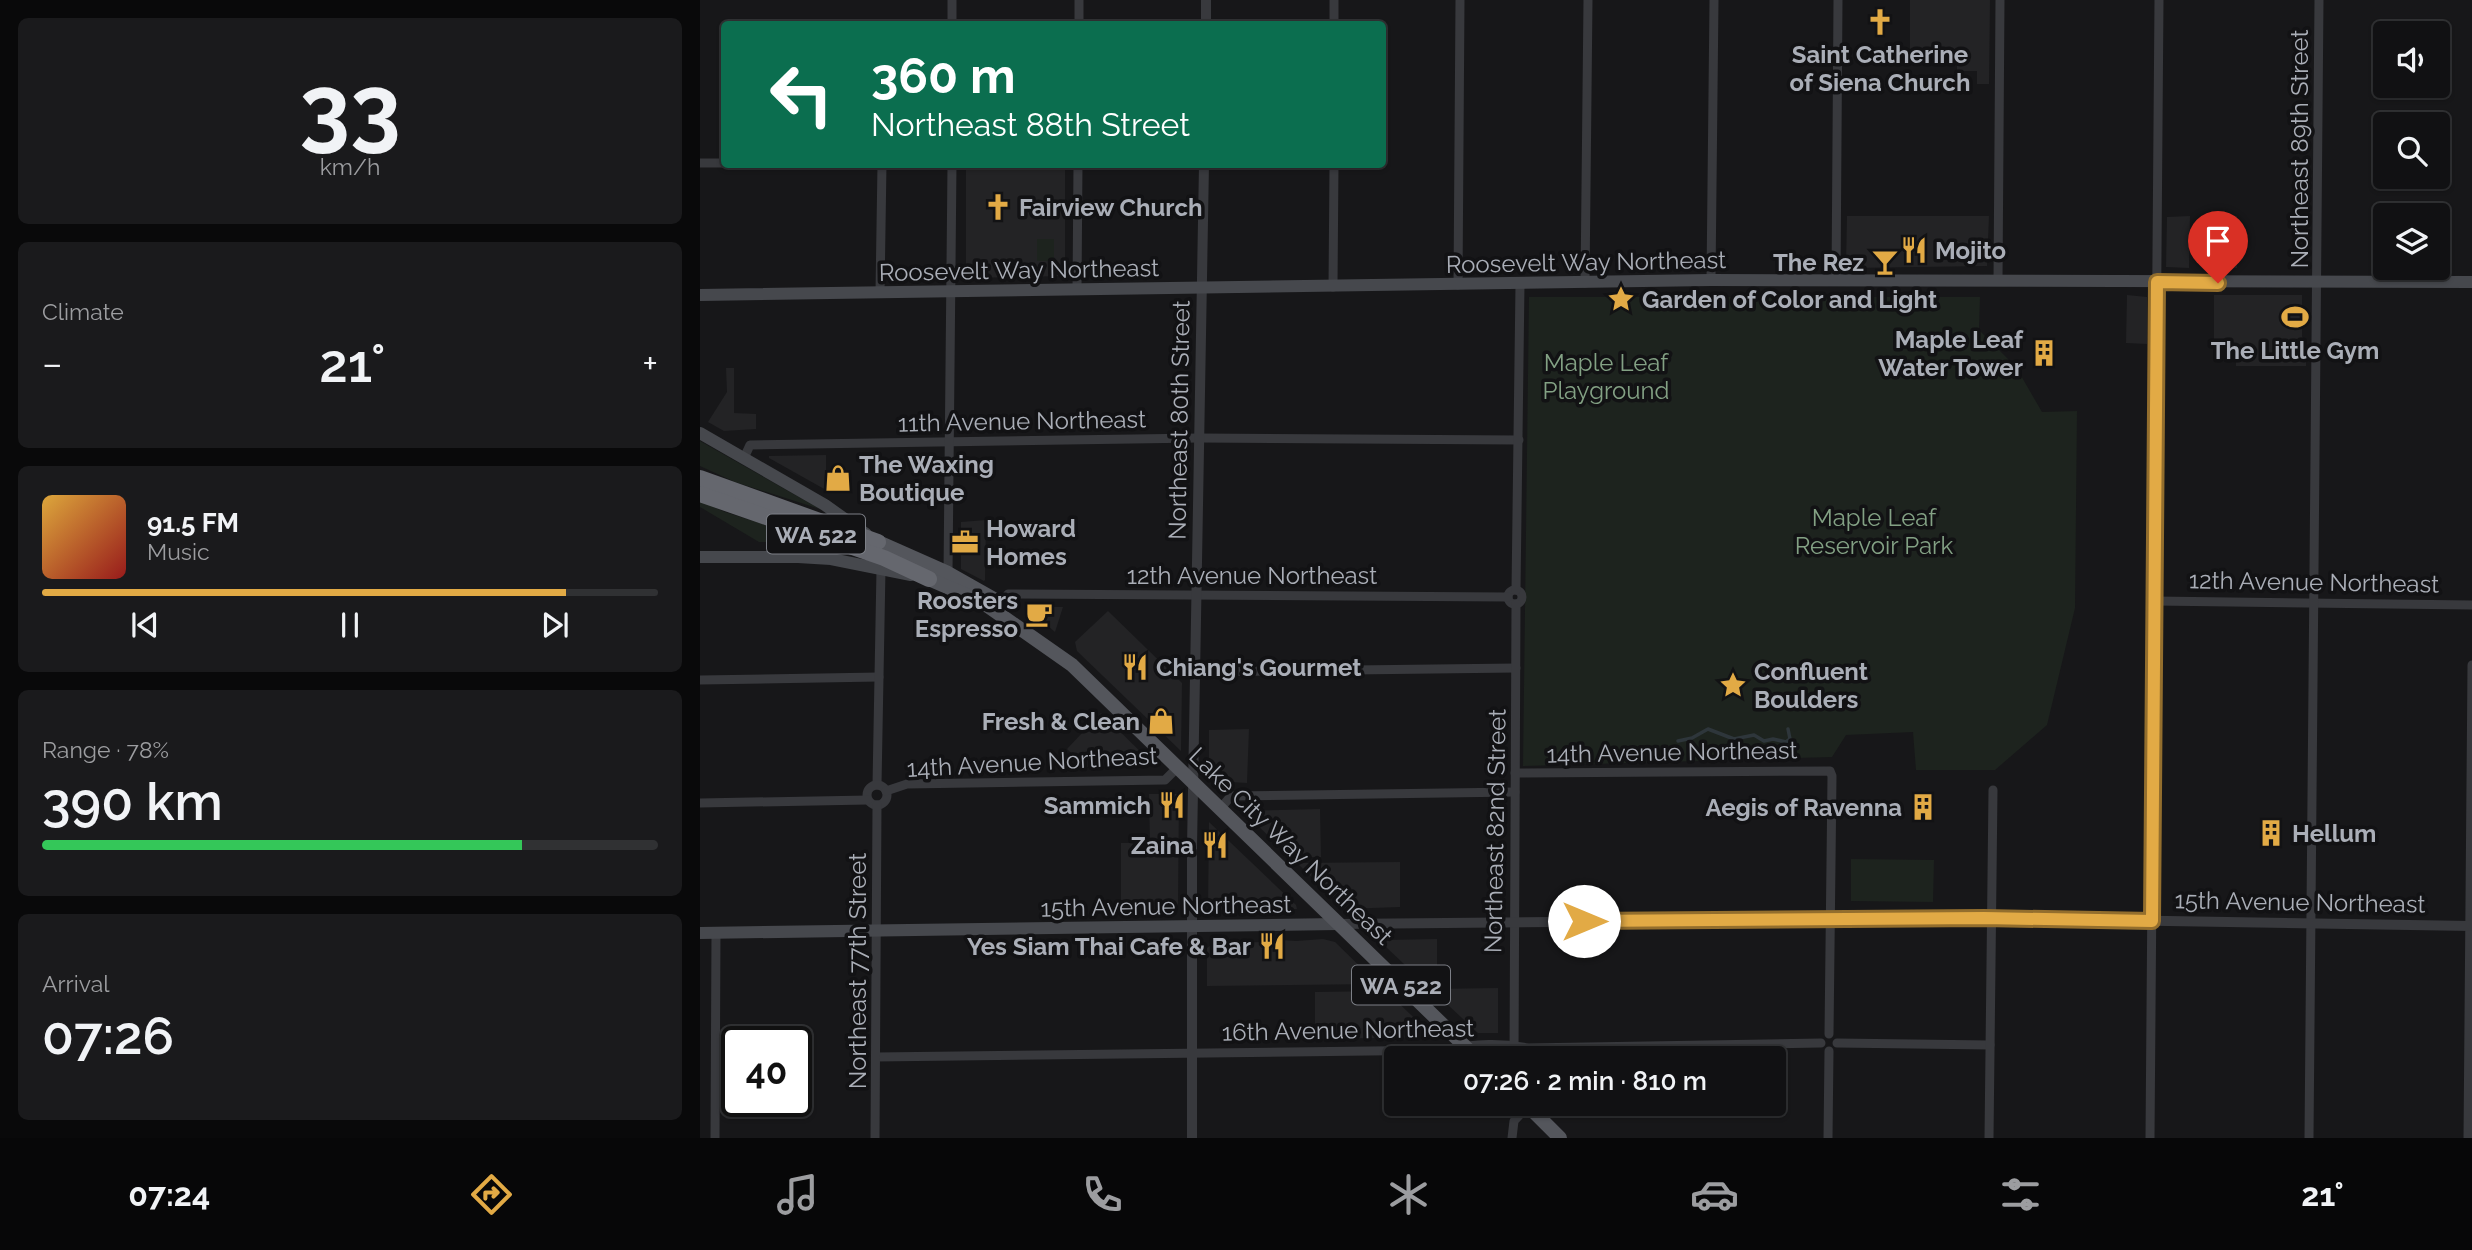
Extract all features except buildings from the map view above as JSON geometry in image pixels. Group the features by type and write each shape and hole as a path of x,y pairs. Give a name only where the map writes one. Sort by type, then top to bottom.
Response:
{"highway":[{"name":"WA 522","path":"700,478 878,542"},
{"name":"WA 522","path":"700,494 884,558 929,579"}],"main road":[{"name":"Roosevelt Way Northeast","path":"700,295 1711,280 2472,282"},
{"name":"Lake City Way Northeast","path":"700,433 825,505 878,542 948,573 1001,604 1055,644 1069,658 1072,666"},
{"path":"700,557 798,557 842,561 929,579"},
{"name":"Lake City Way Northeast","path":"929,579 982,602 1072,666 1465,1046"},
{"name":"15th Avenue Northeast","path":"700,933 1338,924"},
{"path":"1538,1116 1560,1138"}],"street":[{"path":"952,0 952,21"},
{"path":"1079,0 1079,21"},
{"path":"1206,0 1206,21"},
{"path":"1334,0 1334,21"},
{"path":"1458,285 1460,0"},
{"path":"1585,283 1587,0"},
{"path":"1711,280 1714,0"},
{"path":"1836,280 1838,0"},
{"path":"1998,280 2000,0"},
{"path":"2150,1138 2159,0"},
{"name":"Northeast 89th Street","path":"2309,1138 2319,0"},
{"path":"700,163 721,163"},
{"path":"880,292 882,168"},
{"path":"948,573 952,168"},
{"path":"1077,290 1078,168"},
{"name":"Northeast 80th Street","path":"1192,1138 1193,784 1203,168"},
{"path":"1334,168 1334,287"},
{"path":"1518,440 1520,284"},
{"name":"11th Avenue Northeast","path":"744,458 750,445 1199,438 1518,440"},
{"name":"Northeast 82nd Street","path":"1514,1045 1516,668 1512,600 1521,601 1522,596 1516,590 1518,440"},
{"path":"877,785 881,569"},
{"name":"12th Avenue Northeast","path":"1001,604 1008,594 1512,600"},
{"name":"12th Avenue Northeast","path":"2155,601 2472,605"},
{"path":"2468,1138 2472,665"},
{"path":"1195,672 1516,668"},
{"path":"700,680 879,677"},
{"name":"14th Avenue Northeast","path":"886,791 906,784 1165,780 1177,768"},
{"name":"14th Avenue Northeast","path":"1515,774 1830,771 1830,920"},
{"path":"700,803 885,800 886,791 877,785"},
{"path":"873,802 868,791 877,785"},
{"path":"1989,1138 1993,790"},
{"path":"1220,809 1231,796 1515,792"},
{"name":"Northeast 77th Street","path":"873,802 876,930 874,1138"},
{"name":"15th Avenue Northeast","path":"1338,924 1991,919 2471,926"},
{"path":"1829,1034 1830,920"},
{"path":"715,1138 716,933"},
{"path":"1829,1034 1836,1037 1837,1043 1836,1047 1829,1051 1822,1048 1821,1043 1822,1037 1829,1034"},
{"name":"16th Avenue Northeast","path":"1465,1046 1514,1045 1528,1048 1821,1043"},
{"path":"1837,1043 1990,1045"},
{"name":"16th Avenue Northeast","path":"876,1056 1384,1051"},
{"path":"1828,1138 1829,1051"},
{"path":"1513,1138 1514,1121 1518,1116"}],"shaded area":[{"path":"1910,0 1990,0 1989,84 1977,84 1977,71 1957,71 1957,51 1910,51"},
{"path":"966,168 1065,168 1065,276 966,278"},
{"path":"1847,216 1989,216 1987,266 1849,268 1846,266"},
{"path":"2190,216 2189,268 2166,267 2167,217"},
{"path":"2237,216 2237,268 2213,268 2213,217"},
{"path":"2127,295 2147,297 2147,344 2126,343"},
{"path":"2214,295 2302,295 2302,336 2306,345 2306,366 2236,366 2236,345 2214,345"},
{"path":"726,368 734,368 734,413 756,414 756,429 724,431 708,422 727,392"},
{"path":"826,455 826,490 769,458 769,456"},
{"path":"986,520 984,581 961,569 961,522"},
{"path":"1028,607 1063,607 1055,632 1041,620"},
{"path":"1108,611 1182,683 1181,751 1077,651 1075,642"},
{"path":"1101,713 1155,766 1086,767 1067,749"},
{"path":"1249,729 1247,783 1214,781 1209,774 1209,730"},
{"path":"1149,794 1179,794 1178,906 1174,910 1121,911 1121,843 1150,843"},
{"path":"1320,809 1321,857 1290,857 1243,811"},
{"path":"1209,822 1296,905 1297,909 1208,910"},
{"path":"1400,862 1400,907 1345,909 1297,863"},
{"path":"1266,939 1323,939 1335,942 1378,984 1207,986 1207,948 1214,943 1266,942"},
{"path":"1437,939 1437,982 1423,982 1385,946 1385,940"},
{"path":"1498,988 1498,1033 1478,1033 1431,989"},
{"path":"1386,991 1434,1037 1315,1039 1315,992"}],"green space":[{"path":"1037,239 1054,239 1054,261 1037,261"},
{"name":"Maple Leaf Reservoir Park","path":"1529,297 1980,297 1979,330 2016,367 2042,412 2077,411 2075,608 2047,725 1995,770 1916,770 1913,732 1846,735 1832,757 1523,766"},
{"path":"700,441 820,509 735,482 700,466"},
{"path":"700,501 725,512 818,542 759,542 700,507"},
{"path":"1851,859 1934,860 1933,902 1851,901"}],"waterway":[{"path":"1678,741 1692,738 1708,729 1734,739 1754,735 1764,741 1773,739 1786,742 1790,739 1788,729"}],"place":[{"name":"Saint Catherine of Siena Church","path":"1880,22"},
{"name":"Fairview Church","path":"998,207"},
{"name":"Mojito","path":"1914,250"},
{"name":"The Rez","path":"1885,262"},
{"name":"Garden of Color and Light","path":"1621,299"},
{"name":"The Little Gym","path":"2295,317"},
{"name":"Maple Leaf Water Tower","path":"2044,353"},
{"name":"The Waxing Boutique","path":"838,478"},
{"name":"Howard Homes","path":"965,542"},
{"name":"Roosters Espresso","path":"1039,614"},
{"name":"Chiang's Gourmet","path":"1135,667"},
{"name":"Confluent Boulders","path":"1733,685"},
{"name":"Fresh & Clean","path":"1161,721"},
{"name":"Sammich","path":"1172,805"},
{"name":"Aegis of Ravenna","path":"1923,807"},
{"name":"Hellum","path":"2271,833"},
{"name":"Zaina","path":"1215,845"},
{"name":"Yes Siam Thai Cafe & Bar","path":"1272,946"}],"route":[{"path":"1584,921 1984,918 2152,921 2157,282 2218,283"}],"park label":[{"name":"Maple Leaf Playground","path":"1606,376"}]}
